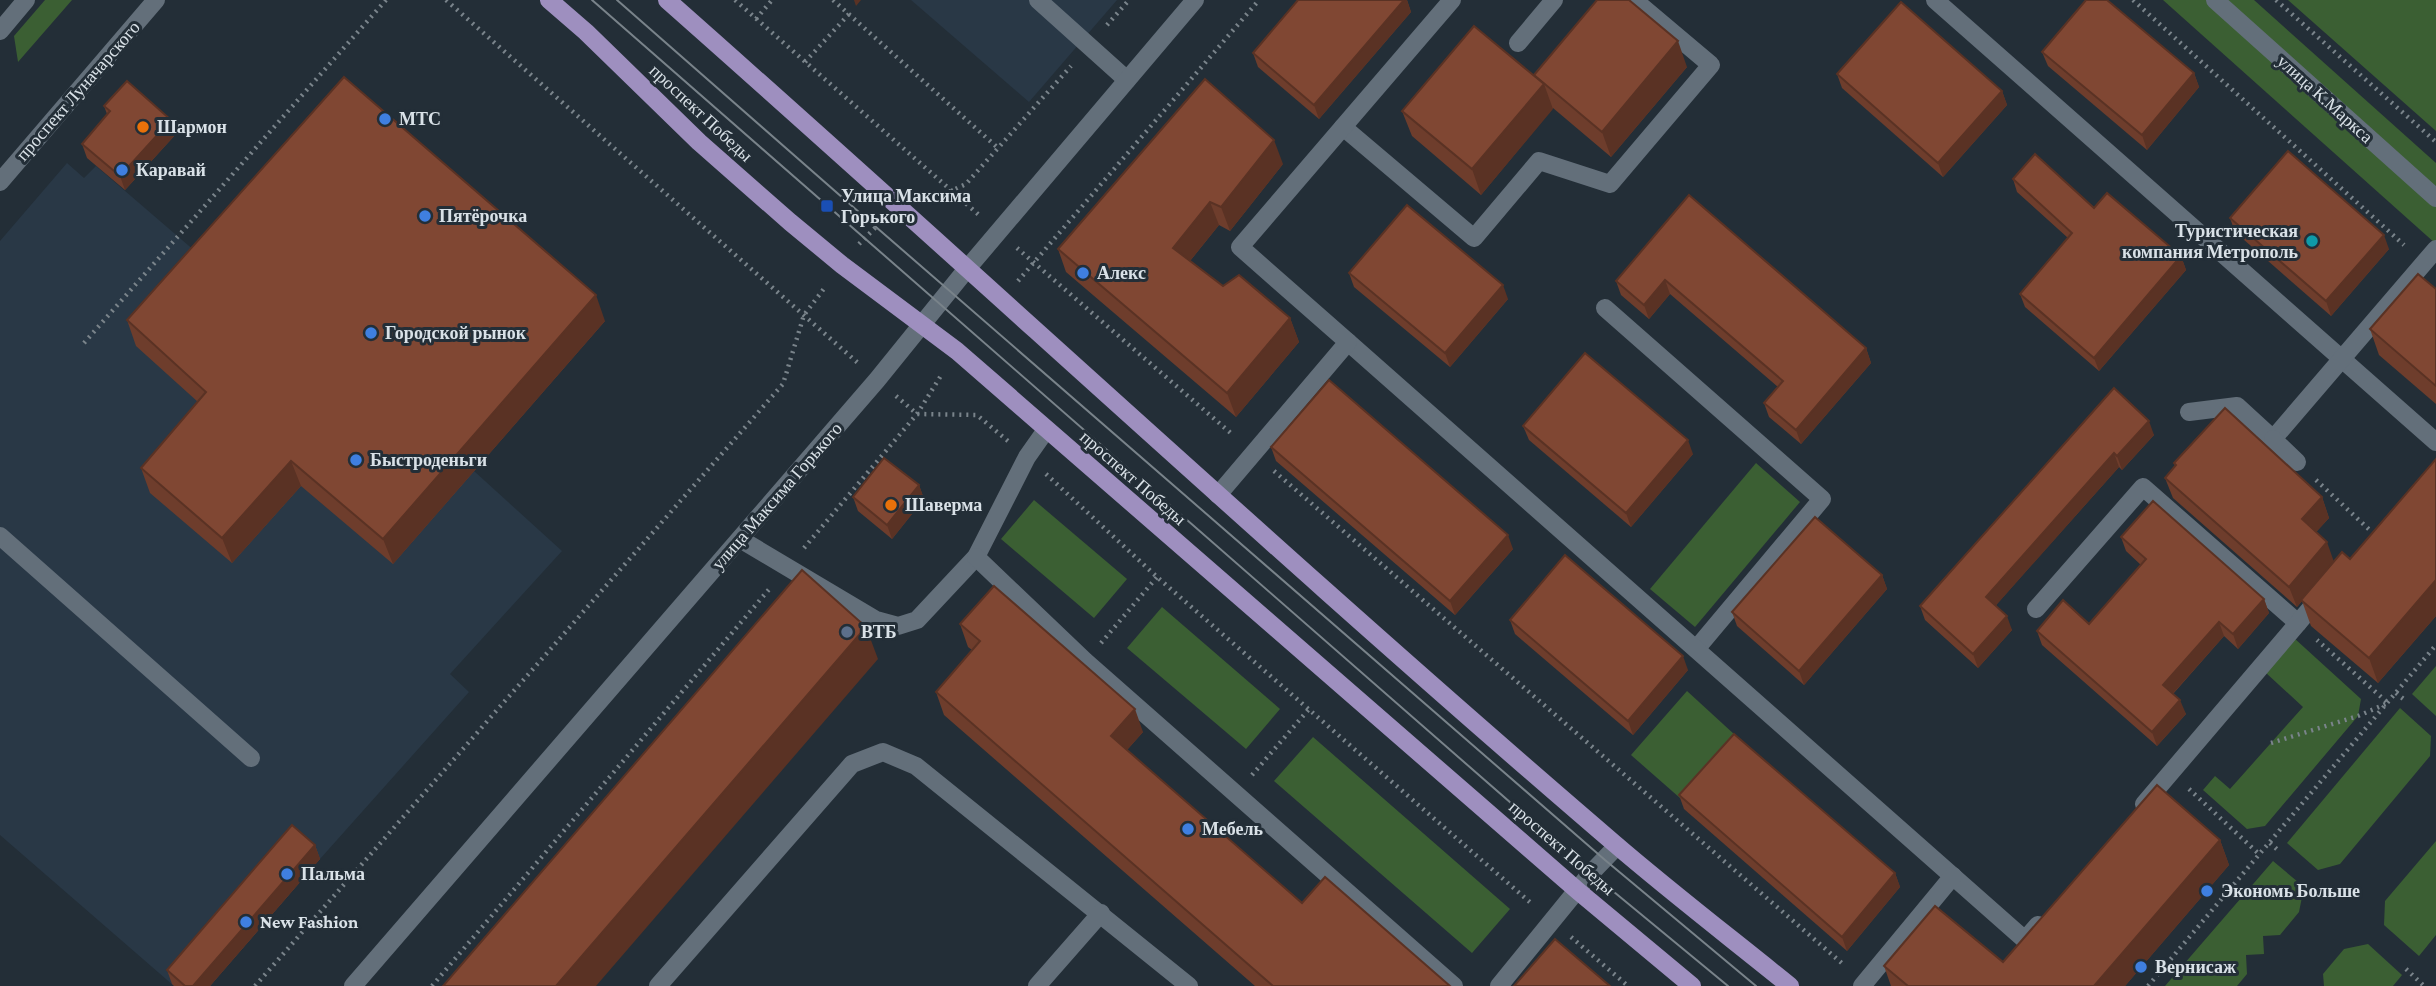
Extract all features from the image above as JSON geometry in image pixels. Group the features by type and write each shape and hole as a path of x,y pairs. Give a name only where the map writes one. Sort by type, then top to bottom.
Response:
{"main road":[{"name":"проспект Победы","path":"549,0 586,32 699,142 842,265 957,351 1578,891 1692,986"},
{"path":"667,0 897,204 1000,301 1617,846 1790,986"}],"street":[{"path":"0,31 26,0"},
{"name":"проспект Луначарского","path":"0,182 156,0"},
{"path":"1038,0 1127,80"},
{"name":"улица Максима Горького","path":"353,986 877,380 966,270 1195,0"},
{"path":"1452,0 1240,247 2025,940 2053,909"},
{"path":"1518,43 1555,0"},
{"path":"1343,127 1474,238 1539,161 1611,184 1711,65 1634,0"},
{"path":"1935,0 2436,442"},
{"name":"улица К.Маркса","path":"2214,0 2436,198"},
{"path":"2273,439 2436,248"},
{"path":"1605,308 1822,499 1697,648"},
{"path":"1218,495 1348,342"},
{"path":"2189,412 2237,406 2297,463"},
{"path":"740,539 876,620 898,626 917,620 976,557 1027,457 1046,430"},
{"path":"2036,609 2143,488 2298,623"},
{"path":"0,536 251,758"},
{"path":"976,557 1085,662 1454,986"},
{"path":"2135,814 2331,584"},
{"path":"658,986 852,764 883,752 916,766 1189,986"},
{"path":"1499,986 1591,873 1617,846"},
{"path":"1863,984 1953,876"},
{"path":"1037,986 1101,913"}],"path":[{"path":"84,343 386,0"},
{"path":"756,19 772,0"},
{"path":"832,0 999,149"},
{"path":"255,986 783,384 804,314 864,237 897,204 951,191 966,184 1129,0"},
{"path":"1000,301 1259,0"},
{"path":"2133,0 2424,263"},
{"path":"2276,0 2436,142"},
{"path":"805,62 849,14"},
{"path":"432,986 917,414 957,351"},
{"path":"1254,454 1863,984"},
{"path":"2297,463 2374,534"},
{"path":"1085,662 1157,577"},
{"path":"2298,623 2388,703"},
{"path":"2148,986 2436,645"},
{"path":"2396,692 2406,701"},
{"path":"2271,743 2358,716 2388,703"},
{"path":"1236,794 1309,709"},
{"path":"2171,772 2260,855"},
{"path":"2270,843 2280,852"},
{"path":"2406,969 2424,986"}],"shaded area":[{"path":"911,0 1117,0 1029,102"},
{"path":"67,163 84,178 96,166 210,264 301,486 474,471 562,551 450,674 469,692 210,986 174,986 0,835 0,241"}],"green space":[{"path":"45,0 72,0 18,62 14,36"},
{"path":"2163,0 2254,0 2436,163 2436,244"},
{"path":"2288,0 2436,0 2436,131"},
{"path":"1756,463 1800,502 1695,627 1650,589"},
{"path":"1034,500 1127,579 1094,618 1001,539"},
{"path":"1162,607 1280,709 1246,749 1127,648"},
{"path":"2294,638 2361,699 2358,716 2265,826 2247,829 2203,790 2215,776 2230,789 2303,707 2265,672"},
{"path":"2436,666 2436,716 2412,694"},
{"path":"1687,691 1735,735 1680,798 1631,755"},
{"path":"2400,708 2431,736 2430,756 2340,864 2318,870 2287,843"},
{"path":"1313,737 1510,909 1472,953 1274,781"},
{"path":"2436,841 2436,935 2419,956 2384,925 2385,901"},
{"path":"2273,861 2304,887 2299,912 2280,935 2263,936 2264,954 2246,955 2247,974 2237,986 2165,986"},
{"path":"2368,944 2402,975 2393,986 2324,986 2323,974 2344,949"}],"building":[{"path":"1298,0 1404,0 1314,105 1253,53"},
{"path":"1597,0 1629,0 1678,41 1602,132 1534,75"},
{"path":"2086,0 2107,0 2194,73 2142,135 2042,52"},
{"path":"1901,2 2002,91 1938,163 1837,74"},
{"path":"1474,26 1544,84 1472,169 1402,111"},
{"name":"Городской рынок","path":"344,77 596,295 383,539 291,461 222,538 141,468 206,392 127,320"},
{"path":"1205,79 1274,140 1221,207 1210,202 1173,248 1223,286 1239,275 1290,318 1227,393 1058,249"},
{"path":"127,81 171,120 120,176 82,144 110,111 104,106"},
{"name":"Туристическая компания Метрополь","path":"2288,151 2384,235 2326,301 2230,218"},
{"path":"2035,154 2094,208 2107,193 2181,256 2094,358 2020,294 2072,233 2013,179"},
{"path":"1689,195 1866,348 1796,430 1764,403 1783,381 1665,280 1644,305 1616,281"},
{"path":"1407,205 1503,285 1445,353 1349,273"},
{"path":"2418,274 2436,289 2436,386 2370,329"},
{"path":"1585,353 1688,440 1626,513 1523,426"},
{"path":"1329,380 1508,535 1450,601 1271,447"},
{"path":"2114,388 2149,421 2117,456 2114,453 1986,597 2007,616 1973,654 1920,606"},
{"path":"2225,408 2322,497 2302,519 2327,542 2289,587 2165,478 2176,465 2174,463"},
{"name":"Шаверма","path":"884,458 919,485 887,525 853,497"},
{"path":"2436,459 2436,580 2369,658 2301,600 2342,552 2350,559"},
{"path":"2153,501 2264,599 2233,634 2219,622 2163,685 2180,700 2152,732 2037,631 2063,600 2089,624 2146,559 2121,537"},
{"path":"1815,517 1882,575 1799,671 1732,612"},
{"path":"1565,555 1683,656 1628,721 1510,620"},
{"path":"802,570 866,627 556,986 443,986"},
{"path":"994,586 1135,709 1111,736 1302,903 1325,877 1450,986 1273,986 936,692 980,641 960,624"},
{"path":"1734,734 1895,873 1842,937 1679,795"},
{"path":"2157,785 2220,840 2094,986 1908,986 1884,966 1935,906 2003,962"},
{"path":"292,825 315,845 193,986 185,986 167,970"},
{"path":"1555,939 1610,986 1514,986"}],"tram line":[{"path":"592,0 1591,873 1728,986"},
{"path":"617,0 1605,860 1756,986"}],"place":[{"name":"МТС","path":"385,119"},
{"name":"Шармон","path":"143,127"},
{"name":"Каравай","path":"122,170"},
{"name":"Улица Максима Горького","path":"827,206"},
{"name":"Пятёрочка","path":"425,216"},
{"name":"Туристическая компания Метрополь","path":"2312,241"},
{"name":"Алекс","path":"1083,273"},
{"name":"Городской рынок","path":"371,333"},
{"name":"Быстроденьги","path":"356,460"},
{"name":"Шаверма","path":"891,505"},
{"name":"ВТБ","path":"847,632"},
{"name":"Мебель","path":"1188,829"},
{"name":"Пальма","path":"287,874"},
{"name":"Экономь Больше","path":"2207,891"},
{"name":"New Fashion","path":"246,922"},
{"name":"Вернисаж","path":"2141,967"}]}
